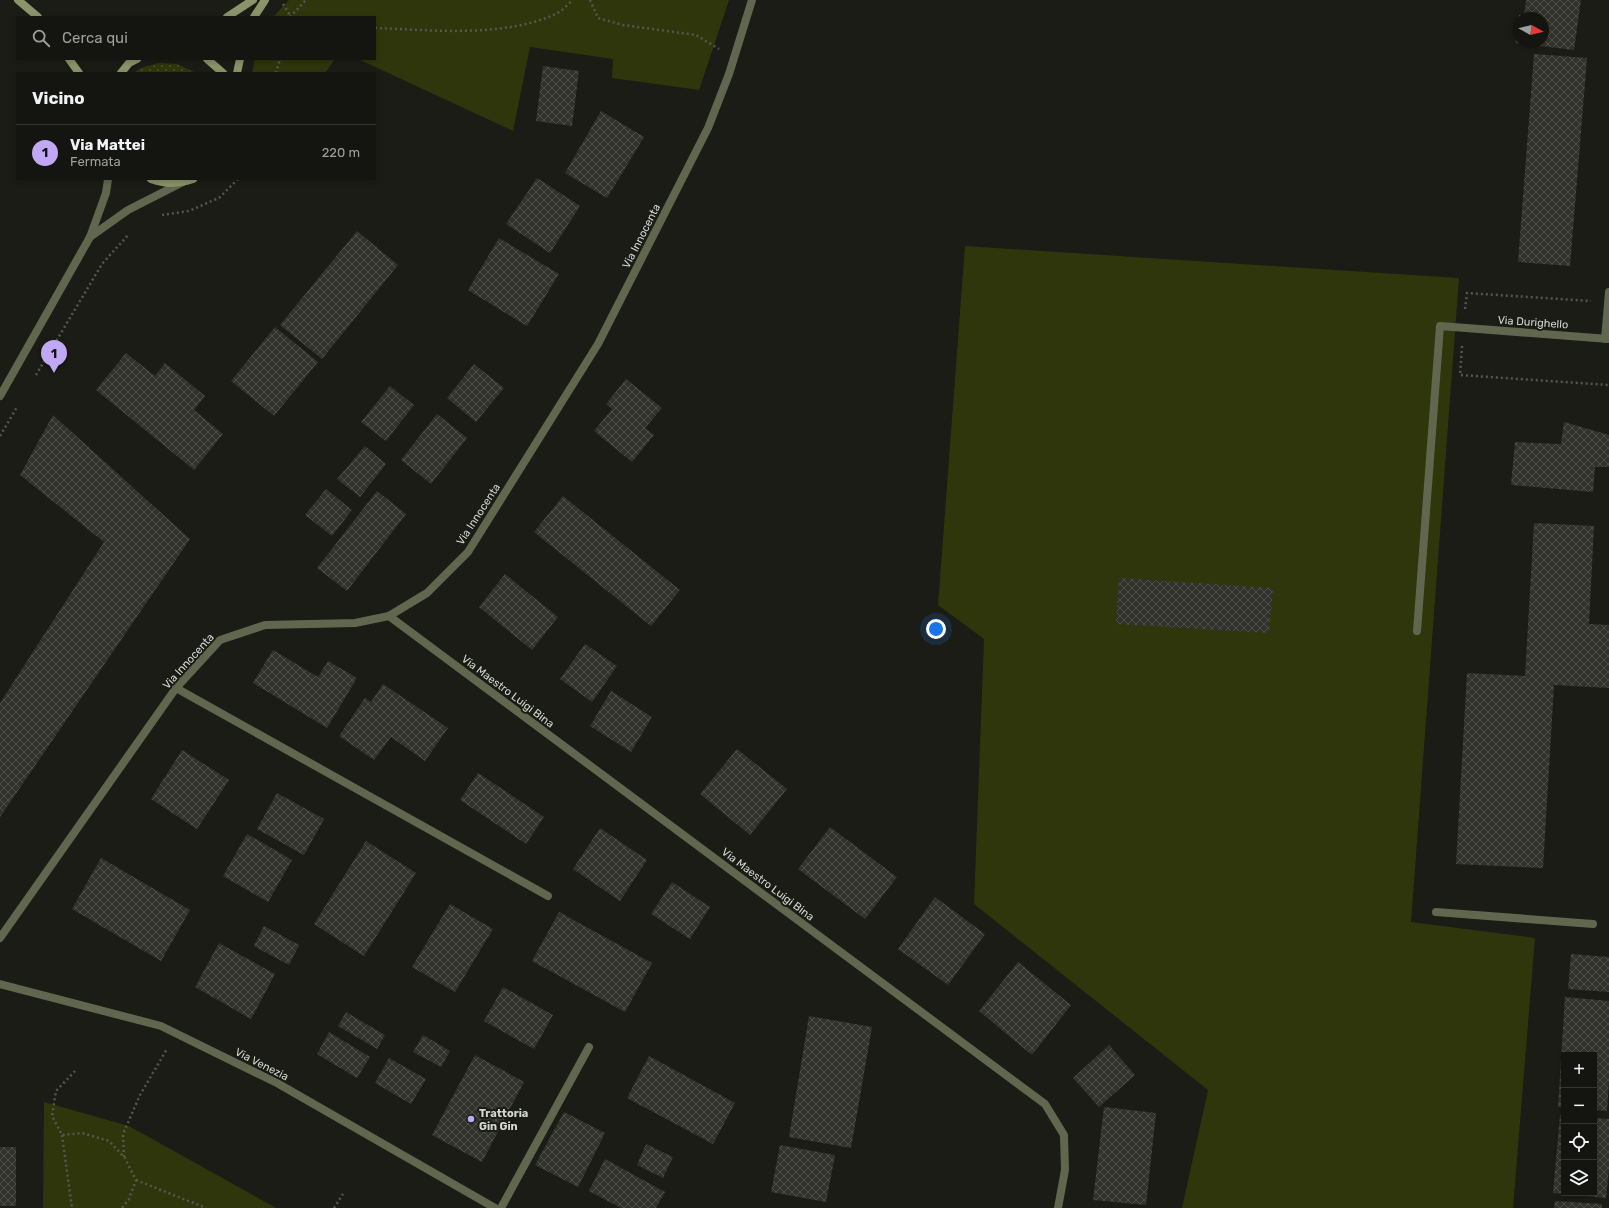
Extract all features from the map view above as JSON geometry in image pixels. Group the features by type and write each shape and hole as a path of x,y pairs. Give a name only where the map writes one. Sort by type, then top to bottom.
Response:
{"street":[{"path":"18,0 37,16"},
{"path":"229,16 253,0"},
{"path":"255,16 265,0"},
{"name":"Via Innocenta","path":"0,938 176,688 220,640 264,625 355,623 389,616 426,593 468,552 598,344 708,128 733,62 752,0"},
{"path":"70,60 78,72"},
{"path":"122,72 129,63 135,60"},
{"path":"208,60 222,72"},
{"path":"237,72 240,60"},
{"path":"0,396 90,237 106,193 108,180"},
{"path":"154,180 160,182 183,182"},
{"path":"90,237 128,210 190,180"},
{"name":"Via Durighello","path":"1417,631 1440,326 1607,339 1609,292"},
{"name":"Via Maestro Luigi Bina","path":"389,616 1045,1104 1064,1135 1065,1170 1058,1208"},
{"path":"176,688 548,896"},
{"path":"1436,912 1593,924"},
{"name":"Via Venezia","path":"0,984 161,1026 277,1083 495,1208"},
{"path":"501,1208 589,1047"}],"path":[{"path":"281,0 289,16"},
{"path":"291,16 306,0"},
{"path":"376,28 470,32 516,25 558,13 573,0"},
{"path":"590,0 598,18 623,25 696,35 720,49 733,62"},
{"path":"276,72 280,60"},
{"path":"156,218 162,215 189,211 219,198 237,180"},
{"path":"34,378 102,264 131,232"},
{"path":"1608,302 1466,293 1462,327 1460,375 1609,385"},
{"path":"0,436 18,404"},
{"path":"124,1158 123,1134 140,1095 177,1034"},
{"path":"72,1208 62,1135 52,1116 56,1091 75,1071"},
{"path":"62,1135 82,1133 109,1141 124,1158 136,1180 206,1208"},
{"path":"122,1208 129,1199 136,1180"},
{"path":"334,1208 343,1194"}],"green space":[{"path":"289,0 729,0 699,90 612,78 613,59 530,47 513,131 360,60 376,60 376,16 274,16"},
{"path":"255,60 334,60 326,72 252,72"},
{"path":"158,63 177,64 194,72 135,72 141,68"},
{"path":"965,246 1459,278 1411,922 1535,938 1513,1208 1182,1208 1208,1090 974,904 984,639 938,605"},
{"path":"44,1102 129,1126 276,1208 43,1208"}],"building":[{"path":"1526,0 1581,0 1574,50 1549,47 1549,12 1524,12"},
{"path":"1534,54 1587,58 1570,266 1518,262"},
{"path":"543,66 579,71 572,126 536,121"},
{"path":"601,111 644,137 607,198 565,173"},
{"path":"537,178 580,206 550,253 506,224"},
{"path":"357,231 398,265 322,359 280,325"},
{"path":"499,238 559,274 527,326 468,290"},
{"path":"275,327 318,362 274,416 231,381"},
{"path":"126,353 155,376 165,363 205,396 194,410 223,434 194,470 96,390"},
{"path":"474,364 504,388 476,422 447,398"},
{"path":"626,379 662,408 645,428 654,435 632,462 594,431 612,409 606,404"},
{"path":"390,386 414,405 386,441 361,422"},
{"path":"437,414 467,438 431,484 401,460"},
{"path":"53,415 190,539 0,817 0,703 104,542 20,475"},
{"path":"1564,422 1609,435 1609,467 1595,467 1593,492 1511,485 1515,442 1561,444"},
{"path":"365,446 386,464 360,497 337,479"},
{"path":"326,489 352,510 332,536 305,515"},
{"path":"377,491 406,514 347,591 317,568"},
{"path":"563,496 680,590 651,626 534,532"},
{"path":"1534,523 1594,526 1589,624 1609,625 1609,688 1554,685 1543,868 1456,864 1467,673 1525,676"},
{"path":"505,574 558,617 532,650 479,607"},
{"path":"1119,578 1273,588 1269,633 1116,624"},
{"path":"585,644 617,666 592,702 560,679"},
{"path":"273,650 318,677 328,661 357,678 327,728 253,683"},
{"path":"383,684 448,728 425,761 391,737 374,760 339,736 365,698 371,702"},
{"path":"611,691 652,717 631,752 590,726"},
{"path":"737,749 787,789 750,835 700,794"},
{"path":"182,750 229,780 197,829 151,799"},
{"path":"478,773 544,817 526,844 460,800"},
{"path":"277,793 324,819 304,855 257,829"},
{"path":"830,827 897,877 865,919 798,869"},
{"path":"600,828 647,860 620,901 573,869"},
{"path":"247,834 292,860 268,902 223,876"},
{"path":"366,841 416,873 364,956 314,924"},
{"path":"101,858 190,910 161,961 72,909"},
{"path":"672,882 710,907 690,939 651,914"},
{"path":"935,897 985,934 948,985 898,949"},
{"path":"450,904 493,929 455,992 412,967"},
{"path":"559,912 652,963 625,1012 532,961"},
{"path":"264,926 299,945 289,965 254,946"},
{"path":"219,943 275,974 251,1019 195,987"},
{"path":"1571,954 1609,957 1609,992 1568,989"},
{"path":"1018,962 1071,1005 1032,1055 979,1011"},
{"path":"503,987 553,1015 534,1049 484,1021"},
{"path":"1565,997 1609,1001 1609,1080 1607,1111 1597,1110 1597,1052 1562,1052"},
{"path":"346,1012 385,1035 377,1049 338,1026"},
{"path":"809,1016 872,1027 851,1148 789,1137"},
{"path":"329,1032 370,1057 357,1078 317,1054"},
{"path":"423,1035 450,1051 441,1067 413,1052"},
{"path":"1109,1045 1135,1075 1099,1107 1073,1078"},
{"path":"475,1055 524,1082 482,1162 432,1135"},
{"path":"649,1056 735,1103 713,1144 627,1098"},
{"path":"389,1058 426,1079 411,1104 375,1083"},
{"path":"1561,1060 1561,1108 1558,1107"},
{"path":"1104,1107 1156,1113 1146,1205 1093,1200"},
{"path":"564,1112 605,1133 578,1187 535,1165"},
{"path":"1560,1115 1561,1115 1561,1194 1553,1193"},
{"path":"1597,1118 1609,1119 1609,1169 1606,1198 1586,1196 1597,1196"},
{"path":"646,1144 673,1157 663,1178 637,1165"},
{"path":"780,1145 835,1155 826,1202 771,1192"},
{"path":"0,1147 16,1147 16,1206 0,1206"},
{"path":"605,1159 665,1192 656,1208 621,1208 589,1191"},
{"path":"1555,1201 1602,1204 1602,1208 1554,1208"}],"place":[{"name":"Via Mattei","path":"54,373"},
{"name":"Trattoria Gin Gin","path":"471,1119"}]}
